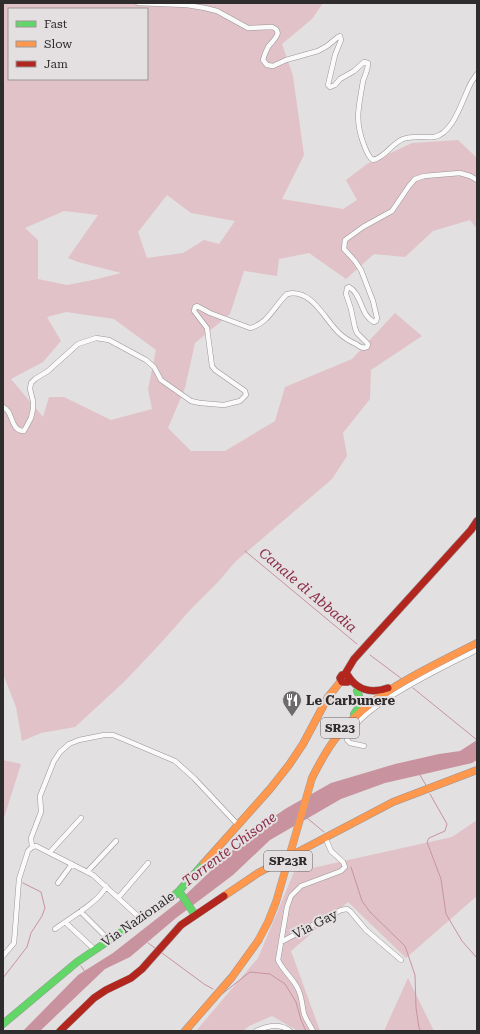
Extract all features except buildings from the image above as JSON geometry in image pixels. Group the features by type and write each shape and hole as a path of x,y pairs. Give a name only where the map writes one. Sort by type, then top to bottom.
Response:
{"main road":[{"name":"Via Nazionale","path":"3,1024 66,970 94,949 165,903 179,890 238,825 289,765 303,744 328,697 345,679 354,660 471,530 477,521"},
{"name":"SP23R","path":"185,1031 232,977 258,941 273,910 281,888 301,810 312,778 329,748 345,727 376,699 402,683 477,643"},
{"path":"345,679 370,692 385,690 402,683"},
{"path":"345,679 357,691 368,697 376,699"},
{"name":"SR23","path":"318,766 320,757 329,742 359,707 360,698 357,691"},
{"path":"60,1031 94,998 106,990 131,978 142,969 178,928 258,873 325,836 393,802 477,770"},
{"path":"179,890 196,915"}],"street":[{"path":"138,3 187,5 205,8 217,11 248,28 276,28 278,31 277,36 268,47 263,60 267,65 273,66 286,60 318,51 340,36 341,40 335,55 328,85 332,87 340,79 364,62 368,63 357,120 365,149 370,158 373,160 380,158 394,144 404,139 424,136 434,137 445,131 459,112 469,87 477,74"},
{"path":"3,407 8,411 16,428 20,431 24,431 32,418 33,402 30,389 31,383 48,371 78,344 96,338 109,340 146,360 154,367 161,380 191,401 224,405 240,400 246,395 245,391 215,370 212,366 207,328 194,311 195,307 197,306 210,313 250,328 254,327 271,315 287,294 300,295 312,300 338,332 345,338 360,347 365,348 368,344 357,333 355,328 346,294 347,288 350,287 354,290 363,311 371,321 374,322 377,318 373,301 361,270 344,249 346,240 363,227 392,211 415,179 435,174 460,173 477,180"},
{"path":"364,746 350,743 347,740 352,728 365,716 384,701 412,684 477,650"},
{"path":"32,847 30,838 41,812 40,796 60,752 69,744 78,740 104,735 113,735 175,761 194,778 238,825"},
{"path":"50,852 81,818"},
{"name":"Via Gay","path":"313,1031 305,1017 302,1008 302,997 298,988 278,960 287,907 291,896 301,886 342,871 345,867 343,862 331,851 325,836"},
{"path":"87,872 116,841"},
{"path":"3,956 14,943 18,878 28,851 32,847 36,846 50,852 87,872 106,886 141,919"},
{"path":"118,898 148,863"},
{"path":"58,883 72,864"},
{"path":"55,929 95,900 106,886"},
{"name":"Via Gay","path":"281,942 341,910 347,909 366,930 401,960"},
{"path":"82,910 82,913 109,940"},
{"path":"65,922 94,949"},
{"path":"256,1031 266,1026 278,1026 290,1031"}],"shaded area":[{"path":"3,3 323,3 312,19 282,44 293,76 304,155 282,199 343,209 357,200 346,180 367,164 412,143 458,140 477,158 477,229 470,220 433,231 405,257 374,254 346,279 309,253 279,259 277,276 244,271 230,314 195,343 185,388 168,428 191,451 225,451 275,421 285,387 352,359 395,313 422,336 371,370 370,399 343,433 347,456 332,479 235,562 124,682 75,727 41,733 22,741 16,707 3,674","holes":["167,195 191,213 235,221 219,244 204,240 183,253 147,258 138,232","64,211 98,215 68,258 121,273 67,285 38,279 38,240 25,228","66,312 114,319 156,350 148,389 152,409 111,420 64,397 49,397 43,417 11,379 43,362 61,341 47,317"]},
{"path":"477,740 477,760 472,763 385,783 341,799 270,840 233,875 176,918 130,957 105,969 40,1031 23,1031 78,975 113,953 178,902 252,832 285,809 331,783 395,764 460,751"},
{"path":"3,760 21,764 3,821"},
{"path":"477,820 477,896 406,958 348,902 291,951 320,1031 298,1031 272,1016 249,1026 243,1031 196,1031 258,958 294,872 452,837"},
{"path":"408,978 433,1029 435,1031 384,1031"}],"waterway":[{"name":"Canale di Abbadia","path":"245,551 357,644"},
{"name":"Canale di Abbadia","path":"370,655 402,679"},
{"name":"Canale di Abbadia","path":"413,688 477,740"},
{"path":"420,775 427,787"},
{"path":"430,794 447,824 445,831 429,838 427,842 441,879 446,914 462,941 477,958"},
{"path":"307,818 324,832"},
{"path":"351,867 362,901 370,912 405,946 415,975 416,1008 419,1028 421,1031"},
{"name":"Canale di Abbadia","path":"3,978 27,947 31,933 42,916 45,908 41,892 23,883"},
{"path":"148,943 155,948"},
{"path":"162,953 213,989"},
{"path":"81,966 85,972"},
{"path":"222,994 250,972 270,974 285,984 296,1002 306,1031"}],"traffic: fast":[{"path":"354,714 360,703 357,691"},
{"path":"3,1024 77,962 169,900 204,863"},
{"path":"179,891 195,915"}],"traffic: slow":[{"path":"312,778 324,755 335,739 353,719 369,705 385,693 421,671 477,643"},
{"path":"204,863 270,789 289,765 303,744 328,697 341,681"},
{"path":"224,896 258,873 393,802 477,770"},
{"path":"258,941 276,902 312,778"},
{"path":"185,1031 232,977 258,941"}],"traffic: jam":[{"path":"345,674 354,659 471,530 477,521"},
{"path":"349,678 348,682 342,682 340,678 342,675 347,674 355,684 364,689 376,691 388,688"},
{"path":"60,1031 94,998 106,990 131,978 142,969 181,925 224,896"}],"place":[{"name":"Le Carbunere","path":"292,717"}],"water label":[{"name":"Torrente Chisone","path":"229,849"}]}
